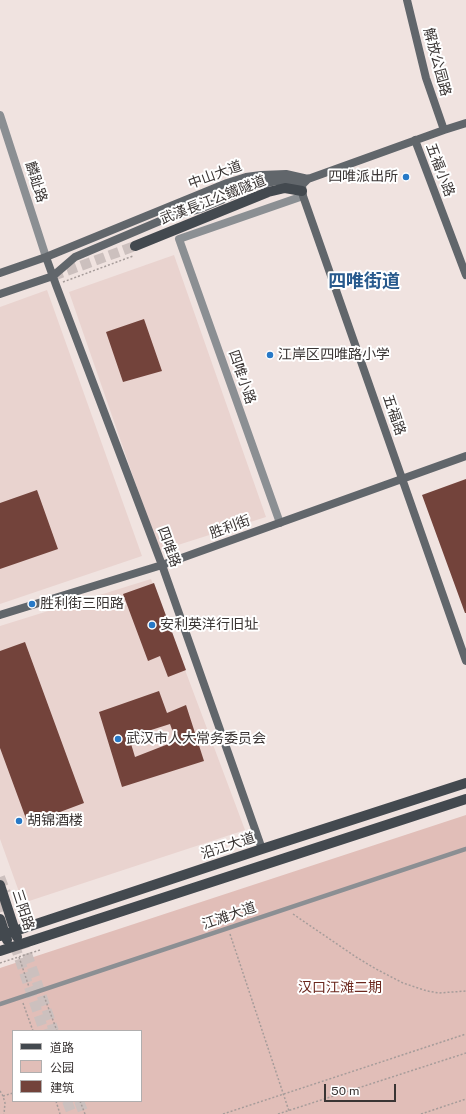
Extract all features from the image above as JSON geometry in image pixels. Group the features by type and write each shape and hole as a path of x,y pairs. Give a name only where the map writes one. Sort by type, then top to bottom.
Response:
{"main road":[{"name":"武漢長江公鐵隧道","path":"135,250 268,192 285,188 304,188"},
{"name":"沿江大道","path":"3,935 466,783"},
{"name":"沿江大道","path":"0,951 466,799"},
{"name":"三阳路","path":"0,885 15,931 15,946"},
{"name":"三阳路","path":"0,919 3,935 15,946"}],"street":[{"name":"解放公园路","path":"407,0 426,78 444,130"},
{"name":"麟趾路","path":"0,115 46,257"},
{"path":"304,188 415,140 466,123"},
{"name":"五福小路","path":"415,140 466,275"},
{"name":"中山大道","path":"0,273 46,257 227,183 246,177 286,174 304,188"},
{"name":"中山大道","path":"0,294 53,276 75,257 167,218 200,209 257,185 276,181 285,181 304,188"},
{"name":"四唯小路","path":"280,523 179,239 304,188"},
{"name":"五福路","path":"304,188 466,661"},
{"name":"四唯路","path":"46,257 162,565 262,849"},
{"name":"胜利街","path":"0,615 162,565 466,456"}],"lane":[{"name":"江滩大道","path":"0,1004 466,849"}],"path":[{"path":"56,285 135,250"},
{"path":"285,908 356,957 392,978 412,987 427,991 439,993 466,991"},
{"path":"228,928 289,1111"},
{"path":"0,963 40,950"},
{"path":"19,957 32,994"},
{"path":"42,990 56,1030"},
{"path":"21,997 33,1030"},
{"path":"223,1114 466,1034"},
{"path":"278,1114 466,1053"},
{"path":"0,1091 5,1102 4,1114"},
{"path":"3,1096 12,1093"},
{"path":"421,1114 466,1099"},
{"path":"56,1102 60,1114"},
{"path":"80,1102 85,1114"}],"shaded area":[{"path":"174,255 266,517 159,551 69,292"},
{"path":"47,290 142,556 0,604 0,307"},
{"path":"151,579 245,830 23,903 0,839 0,626"}],"green space":[{"name":"汉口江滩二期","path":"466,815 466,1114 0,1114 0,968"}],"building":[{"path":"144,319 162,371 123,382 106,332"},
{"path":"466,479 466,613 465,613 422,495"},
{"path":"37,490 58,549 0,569 0,503"},
{"name":"安利英洋行旧址","path":"154,583 186,670 168,677 160,656 148,661 123,594"},
{"path":"25,642 84,803 28,824 0,748 0,651"},
{"name":"武汉市人大常务委员会","path":"159,691 167,713 186,705 204,761 122,787 99,712","holes":["170,724 176,741 135,757 129,737"]}],"tunnel":[{"path":"53,276 135,246"},
{"path":"0,877 6,893"},
{"path":"0,902 44,1030"},
{"path":"17,925 54,1030"},
{"path":"67,1102 72,1114"},
{"path":"79,1102 84,1114"}],"place":[{"name":"四唯派出所","path":"406,177"},
{"name":"江岸区四唯路小学","path":"270,355"},
{"name":"胜利街三阳路","path":"32,604"},
{"name":"安利英洋行旧址","path":"152,625"},
{"name":"武汉市人大常务委员会","path":"118,739"},
{"name":"胡锦酒楼","path":"19,821"}],"district":[{"name":"四唯街道","path":"364,281"}]}
